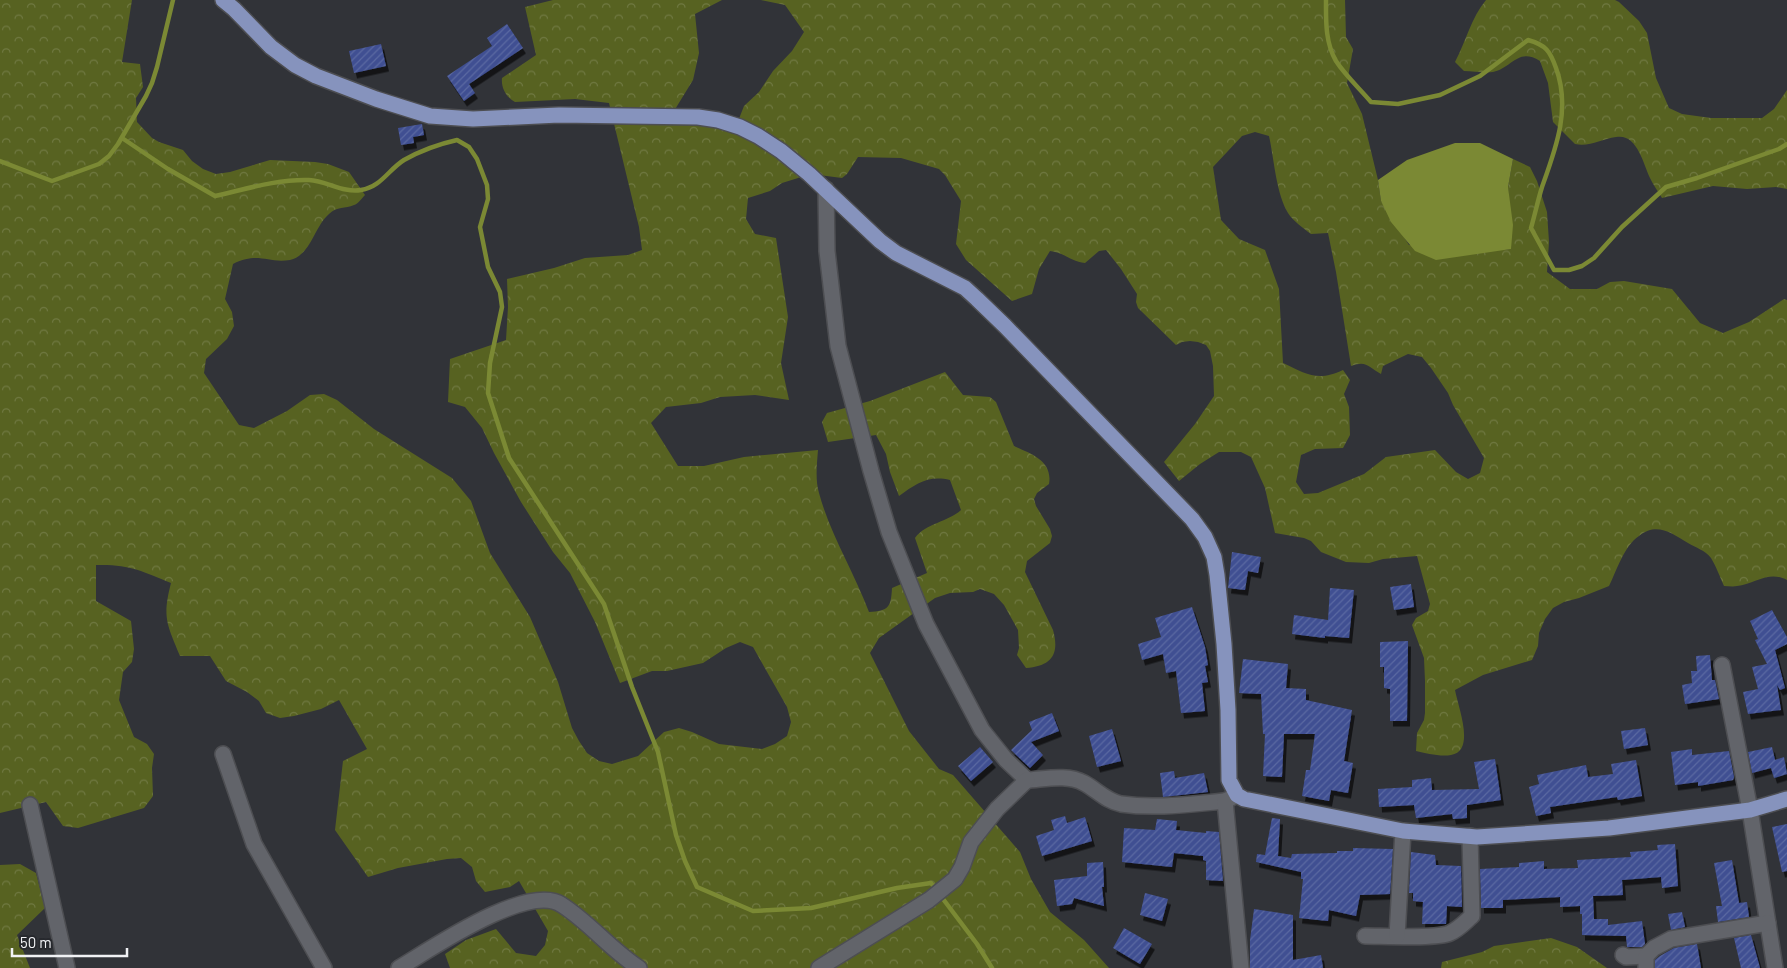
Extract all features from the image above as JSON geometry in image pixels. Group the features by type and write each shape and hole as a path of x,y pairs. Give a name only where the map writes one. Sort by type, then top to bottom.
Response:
{"main road":[{"path":"222,0 234,9 271,47 295,65 316,76 402,108 430,116 472,119 559,115 684,116 718,120 740,127 781,151 826,189 880,241 896,253 965,288 1006,326 1192,519 1205,538 1214,557 1218,575 1228,710 1231,798 1403,831 1470,836 1609,828 1750,810 1787,799"}],"street":[{"path":"826,189 827,251 838,346 870,471 889,532 926,624 982,730 1006,760 1027,780"},
{"path":"1722,665 1750,810 1775,968"},
{"path":"223,754 254,844 324,968"},
{"path":"819,968 929,900 955,879 962,867 971,842 997,809 1027,780 1067,777 1085,783 1104,798 1120,804 1163,807 1231,798 1241,968"},
{"path":"30,805 67,968"},
{"path":"1397,936 1403,831"},
{"path":"1365,936 1449,934 1462,926 1472,916 1470,836"},
{"path":"399,968 464,928 521,903 544,899 562,904 639,968"},
{"path":"1623,954 1626,957 1646,962 1654,948 1671,939 1768,923"}],"green space":[{"path":"0,0 132,0 122,62 140,64 143,87 136,98 137,122 152,138 183,150 192,161 203,169 216,174 230,172 270,160 315,162 328,164 349,172 365,195 355,204 335,210 329,214 303,253 290,260 250,258 233,264 225,299 232,312 234,326 227,339 206,359 204,373 239,425 254,428 287,411 310,395 324,394 337,400 374,429 452,478 471,501 490,553 530,617 558,682 572,728 579,741 587,753 599,761 612,764 638,756 664,732 679,728 719,744 762,749 775,744 787,736 791,722 787,707 753,647 740,642 726,648 703,663 667,671 652,671 620,683 595,622 570,573 553,552 521,502 482,428 465,407 448,402 450,359 506,340 507,279 554,268 585,258 628,255 642,250 639,227 609,103 575,99 515,102 505,92 502,78 536,55 525,7 553,0 722,0 695,14 699,53 693,80 666,124 689,123 715,126 733,134 744,106 759,92 773,71 792,51 804,32 785,5 761,0 1345,0 1346,37 1353,49 1347,83 1362,114 1378,180 1381,201 1409,245 1488,251 1511,249 1508,187 1513,159 1530,167 1537,181 1547,212 1549,242 1547,272 1570,289 1597,289 1610,282 1624,281 1672,289 1700,323 1723,333 1749,322 1784,299 1787,300 1787,580 1774,576 1743,585 1724,586 1713,561 1706,553 1664,530 1658,529 1646,532 1629,546 1609,586 1564,602 1553,608 1545,619 1539,633 1538,646 1532,660 1483,675 1455,690 1464,727 1463,746 1458,752 1451,755 1438,755 1416,751 1417,733 1424,720 1425,713 1425,681 1424,658 1412,625 1416,618 1428,611 1430,604 1417,556 1383,559 1369,563 1346,562 1321,552 1311,541 1304,538 1275,533 1265,488 1251,457 1241,452 1219,452 1179,481 1164,462 1195,424 1214,396 1213,366 1210,351 1206,345 1198,342 1182,342 1176,345 1138,308 1136,302 1137,294 1106,250 1099,251 1085,263 1050,251 1039,269 1032,294 1012,301 966,260 956,244 961,201 945,175 939,169 901,158 858,157 847,174 842,178 811,174 782,183 770,191 748,198 746,219 755,234 776,238 788,317 781,363 789,400 755,395 720,397 701,403 666,407 651,423 678,466 704,466 744,457 818,450 817,483 819,493 836,538 869,612 881,611 888,607 892,588 927,573 915,538 925,529 961,510 950,480 929,480 917,484 899,496 890,472 886,454 876,435 828,442 822,422 827,413 870,401 945,372 963,395 990,397 996,402 1014,446 1040,459 1048,469 1049,484 1037,493 1034,499 1052,536 1050,543 1027,561 1025,572 1053,630 1055,646 1052,658 1042,665 1026,668 1017,655 1019,648 1018,630 1004,605 994,594 980,589 973,592 950,593 935,598 879,638 870,653 909,731 939,769 953,775 1020,852 1031,879 1050,912 1084,940 1109,968 450,968 445,954 466,940 496,929 516,953 536,956 545,945 548,931 519,881 510,887 485,892 476,881 472,867 461,858 398,868 368,877 335,830 343,761 367,749 339,700 321,709 294,716 280,718 266,713 259,701 226,681 210,656 180,656 169,628 166,613 171,583 127,567 96,565 96,601 131,621 134,649 132,662 123,672 119,700 134,737 147,744 154,754 152,768 153,796 144,808 78,828 63,826 46,802 0,813","holes":["1255,132 1269,136 1278,186 1288,213 1295,222 1311,234 1328,233 1351,366 1364,364 1381,374 1383,366 1408,354 1422,357 1448,393 1484,458 1480,473 1468,479 1456,472 1435,450 1386,457 1364,474 1318,493 1304,494 1296,482 1301,455 1315,449 1343,448 1350,435 1349,407 1344,394 1350,380 1343,370 1334,374 1319,376 1306,373 1283,363 1279,289 1265,250 1239,239 1221,220 1213,167 1242,136"]},
{"path":"1486,0 1615,0 1619,2 1639,21 1647,33 1656,78 1669,108 1682,114 1711,118 1762,118 1774,109 1787,90 1787,189 1776,187 1747,189 1713,186 1662,198 1651,181 1642,157 1634,144 1629,140 1623,137 1616,137 1591,144 1575,144 1553,122 1548,83 1540,61 1532,57 1520,57 1500,70 1493,72 1464,71 1455,62 1472,22"},
{"path":"20,864 36,873 45,908 17,935 30,968 0,968 0,865"},
{"path":"1551,938 1577,947 1607,968 1441,968 1442,962 1482,952 1494,946"}],"shaded area":[{"path":"1455,143 1480,143 1513,159 1508,187 1513,225 1511,249 1436,260 1415,251 1391,222 1381,201 1378,180 1407,160"}],"building":[{"path":"507,24 523,48 469,84 475,93 464,101 447,76 492,46 487,38"},
{"path":"381,44 386,66 354,73 349,51"},
{"path":"422,124 424,135 413,137 414,143 401,145 398,128"},
{"path":"1232,552 1261,557 1258,573 1248,571 1245,590 1228,588"},
{"path":"1411,584 1414,607 1394,610 1390,587"},
{"path":"1330,588 1354,590 1349,638 1325,636 1325,638 1292,634 1294,615 1328,620"},
{"path":"1192,607 1205,647 1208,665 1205,666 1208,682 1202,683 1205,711 1181,713 1176,671 1166,673 1163,654 1142,660 1138,644 1161,637 1155,618"},
{"path":"1772,610 1787,637 1787,644 1775,650 1785,688 1780,690 1777,685 1781,710 1748,714 1743,692 1758,689 1752,667 1767,664 1755,640 1758,639 1750,621"},
{"path":"1408,641 1407,721 1390,721 1390,689 1384,688 1384,667 1380,667 1380,642"},
{"path":"1710,655 1712,680 1715,680 1719,699 1685,704 1682,685 1692,683 1691,671 1697,671 1696,656"},
{"path":"1243,659 1288,664 1286,688 1306,689 1306,700 1352,710 1344,761 1353,763 1348,793 1331,790 1329,801 1302,796 1306,770 1310,770 1315,734 1284,734 1282,777 1263,776 1265,734 1263,734 1261,694 1239,693"},
{"path":"1052,713 1059,731 1031,742 1043,755 1030,768 1011,750 1032,730 1029,722"},
{"path":"1645,728 1648,745 1624,749 1621,731"},
{"path":"1112,729 1121,761 1097,767 1089,736"},
{"path":"980,747 993,762 971,781 958,766"},
{"path":"1772,747 1775,760 1784,757 1787,774 1774,778 1771,768 1752,773 1748,752"},
{"path":"1692,749 1692,755 1729,751 1733,780 1698,786 1698,782 1675,785 1671,752"},
{"path":"1495,759 1501,800 1467,805 1467,818 1453,819 1452,814 1416,818 1414,805 1379,807 1378,789 1412,787 1412,780 1431,778 1432,790 1479,789 1474,762"},
{"path":"1636,760 1642,796 1618,800 1617,797 1550,807 1551,813 1536,816 1529,787 1539,784 1537,775 1586,765 1588,777 1613,774 1611,764"},
{"path":"1174,771 1175,778 1204,773 1208,792 1163,797 1160,773"},
{"path":"1065,816 1067,823 1085,817 1092,841 1042,856 1036,836 1054,830 1051,820"},
{"path":"1272,818 1280,819 1278,856 1291,858 1292,854 1337,853 1337,851 1353,851 1353,848 1393,849 1390,894 1360,895 1356,916 1329,910 1328,921 1299,918 1303,879 1301,879 1301,872 1256,862 1257,854 1265,855"},
{"path":"1157,819 1177,821 1176,830 1206,833 1206,831 1219,832 1223,881 1206,880 1206,861 1203,860 1203,856 1174,853 1172,867 1122,862 1124,828 1155,830"},
{"path":"1787,824 1787,871 1782,872 1772,827"},
{"path":"1675,844 1678,886 1662,888 1661,877 1622,880 1623,895 1593,896 1594,919 1608,919 1608,925 1642,921 1645,944 1642,947 1627,947 1626,936 1582,935 1580,906 1560,907 1560,897 1503,900 1503,908 1481,908 1480,869 1519,867 1519,863 1544,861 1544,869 1578,868 1577,860 1631,857 1630,852 1658,850 1657,845"},
{"path":"1411,852 1435,855 1436,865 1461,866 1462,907 1447,906 1446,924 1422,924 1423,902 1413,901 1413,893 1409,893"},
{"path":"1732,860 1739,903 1747,902 1749,917 1718,922 1716,906 1722,906 1714,863"},
{"path":"1103,862 1104,887 1102,887 1104,906 1074,898 1072,904 1057,906 1054,880 1087,876 1087,863"},
{"path":"1145,893 1168,899 1162,921 1140,915"},
{"path":"1254,909 1293,915 1293,960 1321,955 1323,968 1250,968 1250,940"},
{"path":"1682,912 1685,927 1671,930 1668,914"},
{"path":"1124,928 1152,944 1140,964 1113,948"},
{"path":"1751,935 1760,968 1741,968 1734,938"},
{"path":"1697,944 1701,968 1655,968 1655,960 1674,948"}],"waterway":[{"path":"0,161 52,181 99,164 109,156 118,144 152,83 173,0"},
{"path":"1326,0 1327,31 1332,54 1371,102 1398,104 1440,95 1480,76 1528,40 1546,49 1554,62 1560,83 1562,113 1557,143 1531,228 1554,270 1569,270 1582,266 1594,258 1622,227 1666,187 1779,149 1787,144"},
{"path":"122,138 168,169 215,196 262,185 297,180 316,181 348,190 361,190 379,182 398,164 423,151 457,140 469,147 477,159 487,185 488,199 480,227 488,267 500,292 502,307 490,363 488,393 509,458 604,604 632,687 658,752 676,835 697,887 753,911 811,908 897,888 931,883 977,944 992,968"}]}
